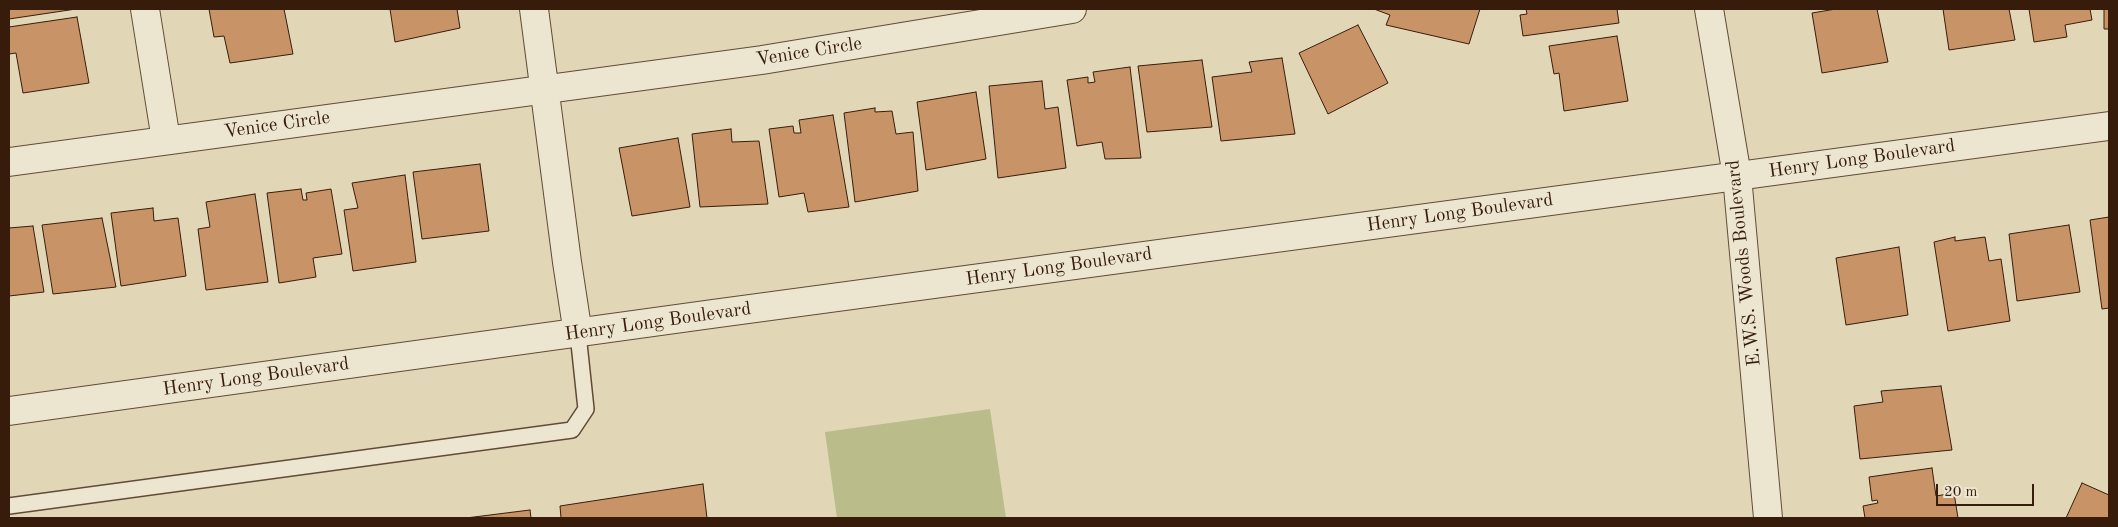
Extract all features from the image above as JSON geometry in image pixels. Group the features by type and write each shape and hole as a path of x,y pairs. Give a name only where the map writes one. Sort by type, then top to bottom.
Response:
{"street":[{"path":"145,9 166,140"},
{"path":"534,9 566,262 578,334"},
{"name":"Venice Circle","path":"9,162 762,60 1072,9"},
{"name":"E.W.S. Woods Boulevard","path":"1709,9 1737,176 1768,518"},
{"name":"Henry Long Boulevard","path":"9,411 578,334 722,312 2109,126"}],"lane":[{"path":"9,506 572,430 586,409 578,334"}],"green space":[{"path":"990,409 1006,518 837,518 825,432"}],"building":[{"path":"9,9 76,9 9,19"},
{"path":"209,9 284,9 293,54 230,63 224,36 214,37"},
{"path":"390,9 457,9 460,28 395,42"},
{"path":"1374,9 1480,9 1469,44 1386,25 1390,15"},
{"path":"1526,9 1617,9 1619,23 1523,36 1520,15 1527,14"},
{"path":"1836,9 1877,9 1888,62 1822,73 1812,13"},
{"path":"1943,9 2009,9 2015,40 1949,50"},
{"path":"2029,9 2090,9 2092,20 2065,25 2067,37 2034,42"},
{"path":"2104,9 2109,9 2109,29 2104,29"},
{"path":"77,17 89,83 23,93 16,53 9,54 9,27"},
{"path":"1358,25 1388,83 1328,114 1299,53"},
{"path":"1617,36 1628,101 1564,111 1559,73 1554,74 1549,46"},
{"path":"1282,58 1295,134 1221,141 1212,77 1252,72 1249,62"},
{"path":"1202,60 1212,127 1147,132 1138,66"},
{"path":"1130,67 1141,158 1105,159 1102,142 1077,146 1067,80 1088,77 1088,83 1095,82 1093,72"},
{"path":"1042,81 1045,109 1058,107 1066,168 998,178 989,86"},
{"path":"976,92 986,159 926,170 917,102"},
{"path":"875,108 875,112 892,111 896,134 913,132 918,191 855,202 844,113"},
{"path":"833,115 849,207 808,212 804,193 779,197 769,129 793,126 794,133 801,133 799,120"},
{"path":"731,129 732,142 759,141 768,204 700,207 692,134"},
{"path":"678,138 690,207 632,216 619,148"},
{"path":"480,164 489,231 422,239 413,172"},
{"path":"405,175 416,262 353,271 344,210 358,208 352,183"},
{"path":"301,189 303,200 307,200 306,193 331,189 342,254 313,258 316,277 279,283 267,193"},
{"path":"255,194 268,282 206,290 198,229 210,227 206,202"},
{"path":"153,208 154,221 178,218 186,276 121,286 111,213"},
{"path":"2109,217 2109,308 2102,309 2090,220"},
{"path":"102,218 116,287 53,294 42,225"},
{"path":"2069,225 2080,292 2017,301 2009,234"},
{"path":"33,226 44,292 9,296 9,228"},
{"path":"1955,237 1955,241 1985,237 1989,261 2001,259 2010,321 1948,331 1934,242"},
{"path":"1899,247 1908,315 1846,325 1836,258"},
{"path":"1941,386 1952,450 1860,459 1854,406 1883,402 1881,391"},
{"path":"1932,468 1936,496 1954,493 1958,518 1865,518 1863,506 1878,503 1877,500 1872,501 1869,477"},
{"path":"2082,483 2109,495 2109,518 2066,518"},
{"path":"703,484 707,518 561,518 560,506"},
{"path":"530,510 531,518 466,518"}]}
